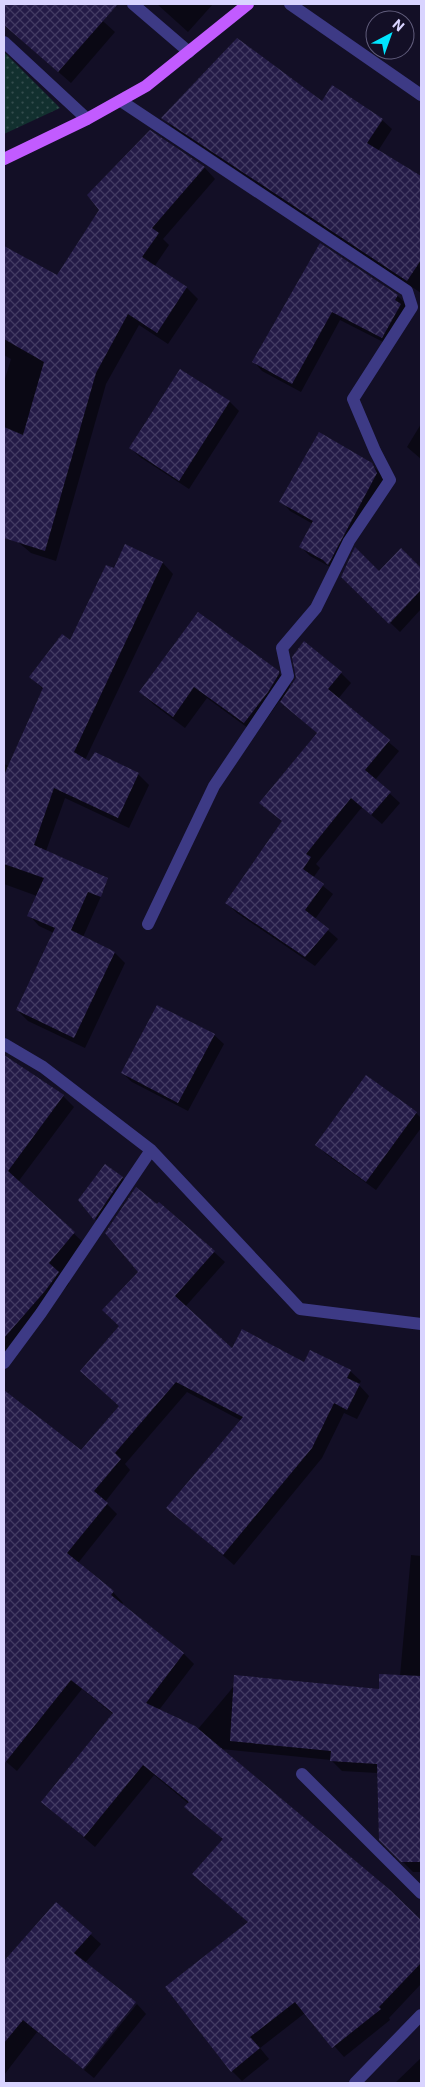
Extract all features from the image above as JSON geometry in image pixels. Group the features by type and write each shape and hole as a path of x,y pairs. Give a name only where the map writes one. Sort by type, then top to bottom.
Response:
{"main road":[{"path":"4,159 146,86 248,4"}],"street":[{"path":"133,4 189,52"},
{"path":"290,4 421,95"},
{"path":"4,42 87,118"},
{"path":"120,101 407,291 412,307 353,399 375,451 390,480 348,541 316,608 282,648 288,676 214,786 148,924"},
{"path":"4,1044 43,1067 151,1150 300,1309 421,1324"},
{"path":"4,1363 41,1314 151,1150"},
{"path":"302,1774 421,1892"},
{"path":"355,2083 421,2015"}],"green space":[{"path":"4,52 60,108 4,134"}],"building":[{"path":"4,4 118,4 58,72 4,25"},
{"path":"237,38 322,101 332,85 383,119 367,143 421,176 421,260 407,281 161,118"},
{"path":"150,130 205,167 152,228 159,233 142,257 187,287 157,333 128,314 96,373 45,551 4,538 4,427 23,435 44,362 4,339 4,246 57,275 99,210 87,195"},
{"path":"320,243 398,295 395,300 401,304 382,338 332,312 292,384 252,362"},
{"path":"180,369 230,401 179,481 129,448"},
{"path":"319,432 372,463 377,473 328,565 323,560 299,547 313,521 279,502"},
{"path":"125,544 163,562 74,752 89,761 95,752 139,773 118,818 54,788 34,845 108,878 101,897 88,892 71,930 115,952 74,1038 16,1010 55,928 27,916 44,878 4,864 4,775 43,688 29,677 62,634 70,640 106,565 114,568"},
{"path":"355,547 379,571 401,548 421,568 421,590 389,624 341,577"},
{"path":"198,612 279,671 268,692 244,723 194,687 173,717 139,692"},
{"path":"304,641 342,672 328,689 390,740 365,770 391,792 371,815 351,798 306,854 311,857 303,869 324,884 305,910 329,929 305,957 225,903 282,821 259,803 317,733 280,702 296,678 292,657"},
{"path":"157,1005 215,1034 178,1103 121,1073"},
{"path":"4,1055 64,1095 8,1171 75,1232 49,1263 59,1272 4,1338"},
{"path":"366,1075 417,1112 366,1182 315,1145"},
{"path":"105,1164 123,1177 94,1220 78,1200"},
{"path":"136,1187 157,1204 159,1202 215,1251 175,1296 232,1348 242,1329 304,1362 310,1350 351,1370 347,1378 360,1384 347,1410 334,1403 312,1448 223,1555 166,1508 243,1417 176,1382 115,1453 121,1459 94,1491 108,1503 67,1553 114,1591 111,1595 184,1653 146,1703 195,1726 390,1890 421,1920 421,1963 379,2007 381,2009 332,2048 295,2002 250,2037 260,2048 231,2072 165,1987 248,1922 192,1874 223,1839 184,1807 189,1802 143,1765 84,1837 41,1802 113,1713 71,1680 4,1764 4,1390 81,1450 119,1406 80,1371 119,1326 102,1310 138,1272 105,1233"},
{"path":"379,1674 421,1676 421,1862 401,1862 379,1840 377,1764 330,1761 331,1751 230,1741 234,1675 379,1689"},
{"path":"56,1902 92,1933 74,1953 136,2002 83,2069 23,2020 4,2043 4,1961"}]}
